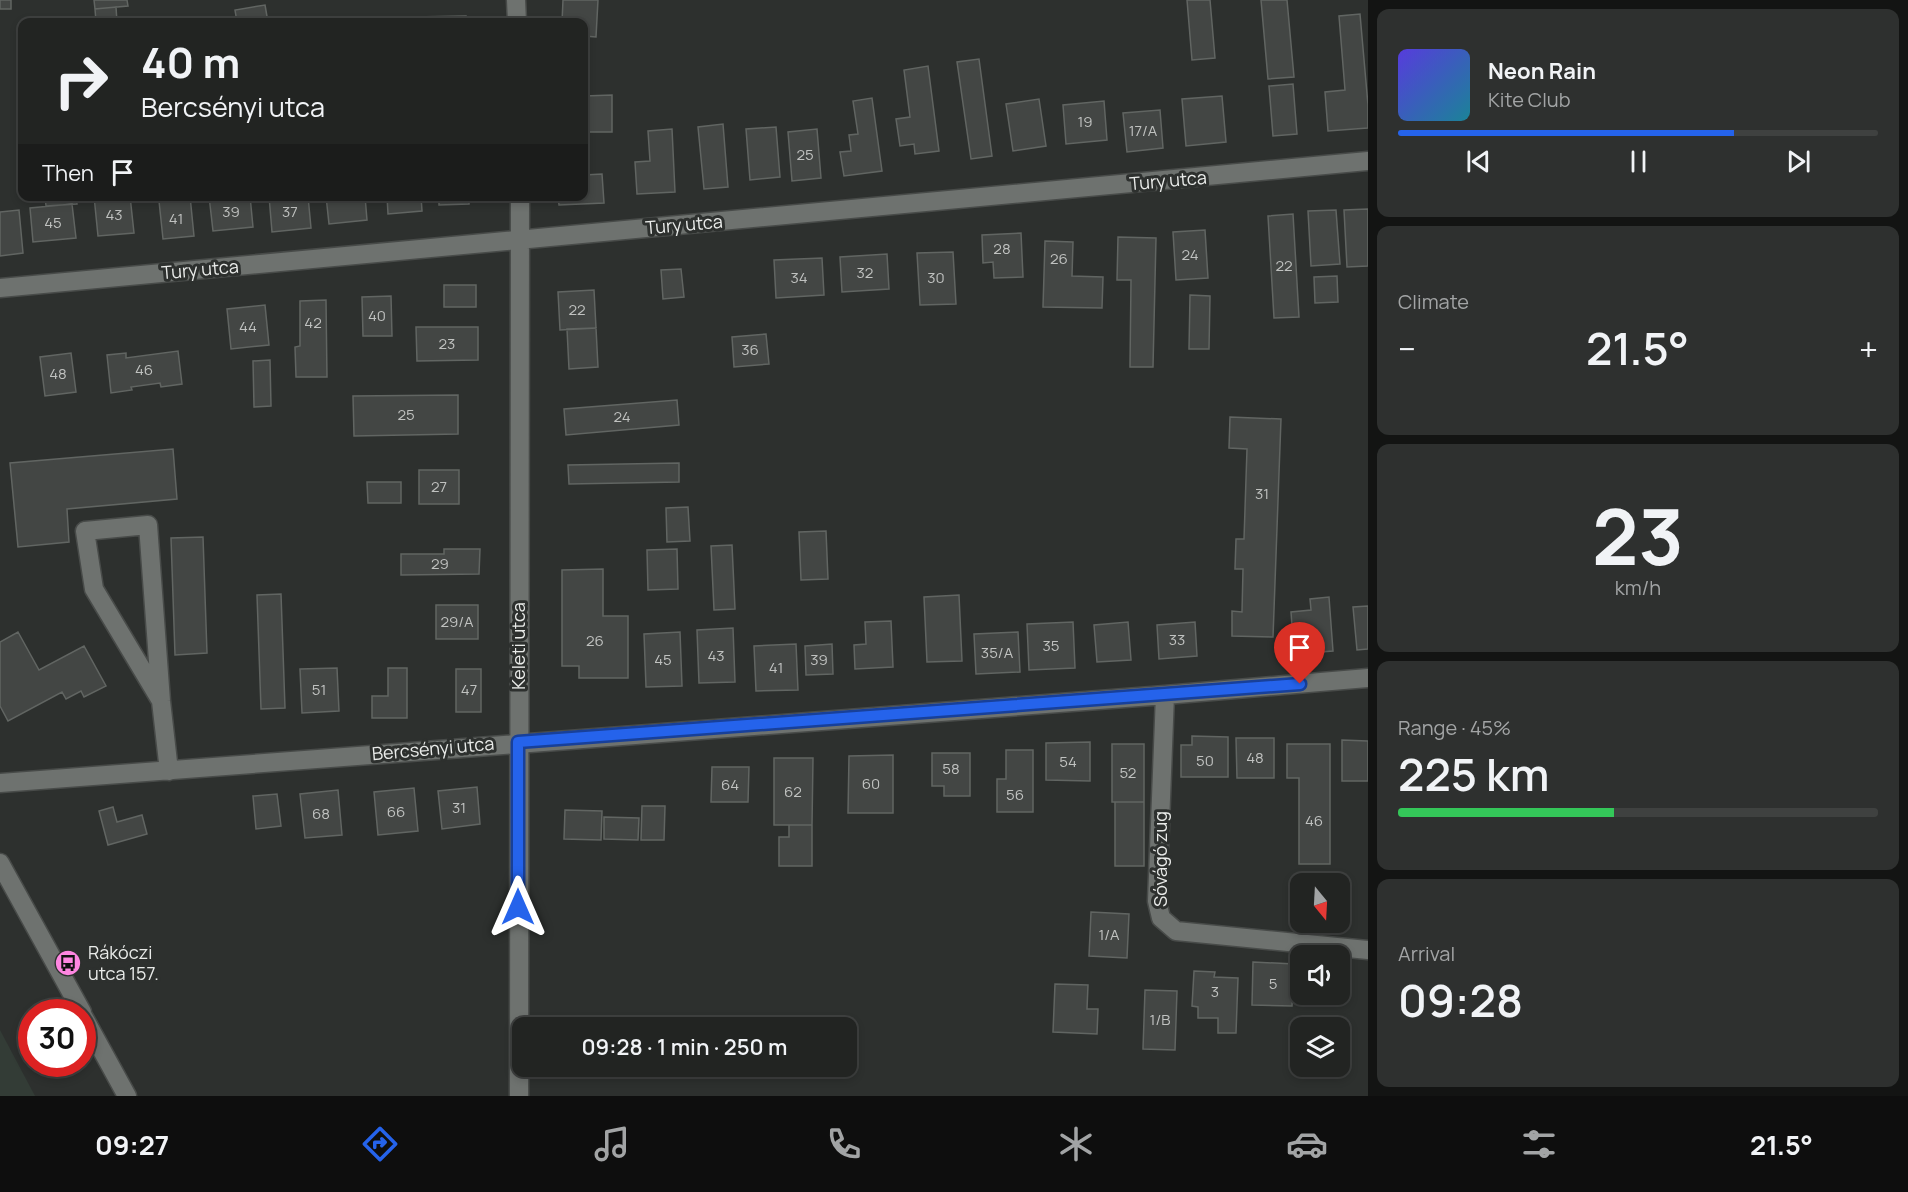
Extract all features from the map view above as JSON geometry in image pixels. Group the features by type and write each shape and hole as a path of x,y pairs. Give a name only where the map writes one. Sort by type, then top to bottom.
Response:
{"street":[{"path":"516,0 517,18"},
{"name":"Tury utca","path":"0,288 1368,161"},
{"name":"Keleti utca","path":"519,1096 520,201"},
{"path":"161,701 94,589 85,531 148,525 161,701 169,771"},
{"name":"Bercsényi utca","path":"0,783 1368,678"},
{"name":"Sóvágó zug","path":"1165,695 1157,901 1161,918 1176,931 1368,951"},
{"path":"0,863 74,999"},
{"path":"96,1038 128,1096"}],"shaded area":[{"path":"0,1030 18,1064 18,1077 25,1077 35,1096 0,1096"}],"building":[{"path":"0,0 11,0 11,9 0,9"},
{"path":"94,0 127,0 128,6 95,9"},
{"path":"563,0 598,0 596,37 588,36 588,18 562,18"},
{"path":"1187,0 1210,0 1215,58 1192,60"},
{"path":"1261,0 1287,0 1294,77 1268,79"},
{"path":"265,5 267,18 236,18 235,10"},
{"path":"116,7 117,18 96,18 95,9"},
{"path":"1360,14 1368,128 1328,131 1325,92 1345,90 1339,16"},
{"path":"466,16 466,18 413,18"},
{"path":"979,59 992,156 971,159 957,62"},
{"path":"928,66 939,151 915,154 914,144 900,146 896,119 910,117 904,70"},
{"path":"1293,84 1297,134 1273,136 1269,86"},
{"path":"612,95 612,132 588,132 588,96"},
{"path":"1222,96 1226,142 1186,146 1182,99"},
{"path":"872,98 882,171 844,176 840,152 851,151 849,135 858,134 853,101"},
{"path":"1039,99 1046,146 1013,151 1006,104"},
{"path":"1104,101 1107,140 1066,144 1063,105"},
{"path":"1160,110 1163,148 1127,152 1123,113"},
{"path":"723,124 728,187 704,189 698,127"},
{"path":"776,127 780,177 750,180 746,129"},
{"path":"672,129 675,192 637,194 635,162 650,161 648,131"},
{"path":"817,129 821,178 792,181 788,132"},
{"path":"602,174 604,203 559,205 559,201 588,201 588,175"},
{"path":"46,201 77,201 77,204 46,206"},
{"path":"94,201 131,201 134,233 98,236"},
{"path":"159,201 190,201 194,236 163,239"},
{"path":"210,201 250,201 253,227 213,231"},
{"path":"269,201 308,201 311,228 272,232"},
{"path":"327,201 365,201 367,220 329,224"},
{"path":"387,201 421,201 422,211 388,214"},
{"path":"439,201 469,201 469,204 439,205"},
{"path":"72,204 76,238 33,242 30,208"},
{"path":"1368,209 1368,266 1347,267 1344,210"},
{"path":"19,210 23,253 0,256 0,212"},
{"path":"1336,210 1340,264 1311,266 1308,211"},
{"path":"1293,214 1299,317 1274,318 1268,216"},
{"path":"1205,230 1208,278 1176,280 1173,232"},
{"path":"1021,233 1023,277 994,278 993,262 983,263 982,235"},
{"path":"1118,237 1156,238 1153,367 1130,367 1131,280 1117,280"},
{"path":"1045,241 1073,242 1072,276 1103,277 1102,308 1043,307"},
{"path":"953,252 956,304 920,305 917,253"},
{"path":"887,254 889,289 842,292 840,257"},
{"path":"822,258 824,295 776,298 774,260"},
{"path":"681,269 684,297 663,299 661,270"},
{"path":"1337,276 1338,302 1315,303 1314,277"},
{"path":"444,285 476,285 476,307 444,307"},
{"path":"594,290 596,328 560,330 558,292"},
{"path":"1190,295 1210,296 1209,349 1189,349"},
{"path":"391,296 392,336 363,336 362,297"},
{"path":"326,300 327,377 296,377 295,347 300,346 300,301"},
{"path":"265,305 269,345 231,349 227,309"},
{"path":"416,327 478,327 478,360 417,361"},
{"path":"596,328 598,367 569,369 567,329"},
{"path":"766,334 769,364 734,367 732,337"},
{"path":"178,351 182,384 161,387 160,383 131,387 132,390 111,393 107,355 126,353 126,358"},
{"path":"71,353 76,392 45,396 40,357"},
{"path":"270,360 271,406 254,407 253,361"},
{"path":"458,395 458,434 354,436 353,396"},
{"path":"677,400 679,425 566,435 564,409"},
{"path":"1230,417 1281,419 1273,637 1232,636 1232,611 1242,612 1243,569 1235,569 1236,539 1244,539 1247,449 1229,448"},
{"path":"173,449 177,499 67,509 69,542 18,547 10,463"},
{"path":"679,463 679,482 569,484 568,465"},
{"path":"419,470 459,470 459,504 419,504"},
{"path":"367,482 401,482 401,503 368,503"},
{"path":"688,507 690,541 667,542 666,508"},
{"path":"826,531 828,579 801,580 799,532"},
{"path":"203,537 207,653 175,655 171,538"},
{"path":"732,545 735,609 714,610 711,546"},
{"path":"444,549 480,549 479,574 401,575 401,554 444,554"},
{"path":"677,549 678,589 648,590 647,550"},
{"path":"603,569 603,616 628,616 628,678 579,678 579,666 562,666 562,570"},
{"path":"281,594 285,708 261,709 257,595"},
{"path":"959,595 962,661 927,662 924,597"},
{"path":"1329,597 1333,651 1294,654 1291,612 1311,610 1310,599"},
{"path":"436,605 478,605 478,639 436,639"},
{"path":"1368,606 1368,649 1357,650 1353,607"},
{"path":"891,621 893,667 855,669 854,645 866,644 865,622"},
{"path":"1073,622 1075,668 1029,670 1027,624"},
{"path":"1128,622 1131,660 1097,662 1094,625"},
{"path":"1195,622 1197,656 1159,659 1157,625"},
{"path":"733,628 735,682 699,683 697,630"},
{"path":"18,632 39,670 84,646 106,686 84,697 81,691 66,699 62,692 8,721 0,706 0,642"},
{"path":"680,632 682,686 646,687 644,634"},
{"path":"1018,632 1020,672 976,674 974,634"},
{"path":"796,644 798,690 756,691 754,646"},
{"path":"832,644 833,674 806,675 805,646"},
{"path":"337,668 339,711 302,713 300,669"},
{"path":"388,668 407,668 407,718 372,718 372,696 388,696"},
{"path":"456,669 481,669 481,712 456,712"},
{"path":"1192,736 1228,737 1228,777 1181,777 1181,745 1192,745"},
{"path":"1236,738 1274,738 1274,778 1237,778"},
{"path":"1342,740 1368,741 1368,781 1342,781"},
{"path":"1090,742 1090,781 1046,780 1046,743"},
{"path":"1112,744 1144,744 1144,802 1112,802"},
{"path":"1287,744 1330,744 1330,864 1299,864 1299,778 1287,778"},
{"path":"1006,750 1033,750 1033,812 997,812 997,779 1006,779"},
{"path":"932,753 970,753 970,796 944,796 944,786 932,786"},
{"path":"893,755 893,813 848,813 849,756"},
{"path":"774,758 813,758 812,825 774,825"},
{"path":"712,767 749,767 748,802 711,802"},
{"path":"477,787 480,824 442,829 438,791"},
{"path":"414,788 418,831 378,835 374,792"},
{"path":"338,790 342,835 305,838 300,794"},
{"path":"277,794 281,826 256,829 253,796"},
{"path":"1115,802 1144,802 1144,866 1115,866"},
{"path":"642,806 665,806 664,840 641,840"},
{"path":"113,807 117,822 142,815 147,834 108,845 99,811"},
{"path":"565,810 602,811 601,840 564,839"},
{"path":"604,817 639,818 638,840 604,839"},
{"path":"789,825 812,825 812,866 779,866 779,837 789,837"},
{"path":"1091,912 1129,914 1127,958 1089,956"},
{"path":"1253,962 1290,964 1290,1005 1292,1006 1252,1005"},
{"path":"1194,971 1215,972 1214,977 1238,978 1236,1033 1218,1033 1218,1018 1198,1018 1198,1007 1192,1006"},
{"path":"1055,984 1088,985 1087,1009 1098,1009 1097,1034 1053,1032"},
{"path":"1145,990 1177,991 1175,1050 1143,1049"}],"place":[{"name":"Rákóczi utca 157.","path":"68,963"}],"route":[{"path":"518,907 518,742 1300,684"}]}
